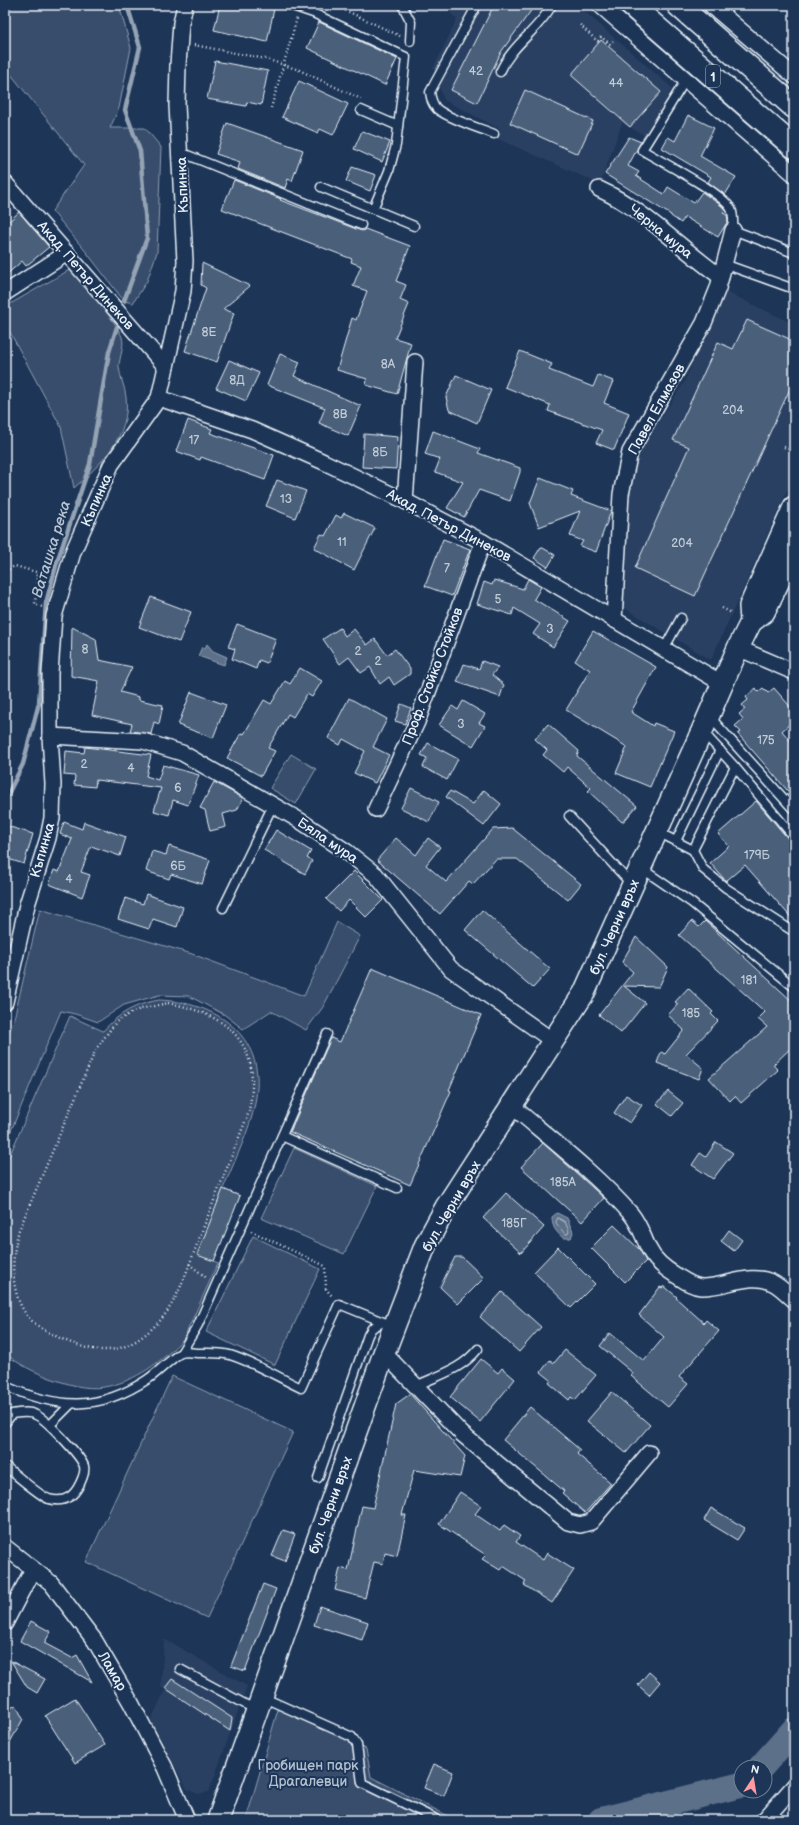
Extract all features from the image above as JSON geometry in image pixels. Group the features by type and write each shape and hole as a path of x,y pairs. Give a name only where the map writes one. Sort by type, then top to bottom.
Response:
{"highway":[{"name":"1","path":"631,5 794,147"},
{"name":"1","path":"678,5 794,107"}],"main road":[{"name":"бул. Черни връх","path":"751,622 750,606 794,507"},
{"name":"бул. Черни връх","path":"218,1820 384,1353 388,1324 434,1229 584,993 706,724 738,648 751,622 764,612 794,550"}],"street":[{"name":"Къпинка","path":"5,1002 27,905 48,838 52,818 53,784 50,736 50,674 54,616 73,552 111,465 159,398 183,291 184,261 177,105 179,42 185,5"},
{"path":"600,5 794,174"},
{"path":"711,5 794,76"},
{"name":"Черна мура","path":"599,189 619,198 644,215 675,242 722,271"},
{"name":"Акад. Петър Динеков","path":"8,191 67,253 166,367"},
{"name":"Павел Елмазов","path":"614,620 621,494 630,452 704,323 718,288 732,230"},
{"path":"5,293 67,253"},
{"path":"405,501 415,362"},
{"name":"Акад. Петър Динеков","path":"159,398 252,430 324,462 405,501 484,542 723,684"},
{"name":"Проф. Стойко Стойков","path":"376,809 417,722 484,542"},
{"path":"738,648 794,672"},
{"name":"Бяла мура","path":"50,736 143,741 182,753 299,820 376,874 451,969 553,1041"},
{"path":"512,1106 602,1184 632,1216 644,1234 649,1251 674,1275 690,1285 702,1287 749,1279 765,1280 777,1286 794,1300"},
{"path":"384,1353 462,1434 568,1522 580,1525 591,1522 649,1452"},
{"name":"Ламар","path":"5,1547 51,1583 95,1641 131,1703 165,1768 187,1820"},
{"path":"5,1623 33,1569"},
{"path":"764,1820 794,1786"}],"lane":[{"path":"289,5 313,12 406,57 396,145 389,171 373,209"},
{"path":"402,5 411,22 410,41"},
{"path":"477,5 430,92 431,100 436,108 444,113 494,134"},
{"path":"500,72 513,50 539,24 552,5"},
{"path":"685,80 642,150 717,195 731,209 733,220 732,230 794,253"},
{"path":"361,110 398,126"},
{"path":"180,152 360,225"},
{"path":"321,187 414,226"},
{"path":"722,271 794,288"},
{"path":"664,650 681,618"},
{"path":"706,724 720,750 794,837"},
{"path":"706,724 794,810"},
{"path":"676,841 720,750"},
{"path":"693,850 735,767"},
{"path":"223,908 273,805"},
{"path":"569,816 637,876 692,903 794,987"},
{"path":"657,831 693,850 703,869 726,888 791,930 794,928"},
{"path":"5,1386 22,1393 70,1405 104,1400 130,1390 148,1379 181,1353 198,1325 327,1034"},
{"path":"282,1136 397,1188"},
{"path":"181,1353 212,1353 229,1355 251,1363 301,1388 340,1304 388,1324"},
{"path":"318,1478 368,1335 372,1328 388,1324"},
{"path":"416,1386 459,1368 469,1361 478,1349"},
{"path":"50,1425 70,1405"},
{"path":"5,1423 12,1414 36,1414 50,1425 79,1456 84,1466 84,1476 71,1497 60,1501 48,1499 5,1466"},
{"path":"180,1668 259,1703 352,1737 357,1745 362,1783 438,1820"}],"path":[{"path":"334,5 410,41"},
{"path":"271,108 299,8"},
{"path":"580,25 598,42 601,37 610,44 613,41"},
{"path":"179,42 266,59 284,65 364,100"},
{"path":"784,447 794,451"},
{"path":"5,571 15,566 36,572 38,576 35,604 37,606"},
{"path":"722,608 732,613"},
{"path":"168,1004 188,1007 206,1013 223,1024 239,1038 248,1052 251,1065 252,1098 248,1114 189,1264 176,1296 159,1321 136,1342 123,1348 107,1350 92,1349 72,1344 55,1336 29,1318 22,1305 14,1276 14,1256 19,1230 96,1049 116,1022 140,1008 154,1005 168,1004"},
{"path":"252,1232 325,1266 326,1289 340,1304"},
{"path":"189,1264 204,1274 214,1288"}],"shaded area":[{"path":"442,5 577,5 672,88 647,137 622,123 600,184 496,138 500,129 444,100 433,69 457,19"},
{"path":"724,291 794,324 794,475 711,660 621,606 626,497 640,451 684,383"},
{"path":"164,1639 247,1686 209,1792 198,1794 187,1789 151,1720 165,1690 161,1687"}],"green space":[{"path":"5,5 119,5 131,48 119,108 110,128 145,128 161,147 157,252 147,281 133,303 124,301 52,211 84,165 5,67"},
{"path":"71,269 119,330 123,344 119,367 126,397 124,424 119,437 94,470 74,488 61,427 5,323 5,307"},
{"path":"291,754 316,769 296,804 270,788"},
{"path":"40,909 192,954 304,996 337,922 360,936 323,1007 306,1030 271,1011 243,1029 225,1015 189,996 159,995 124,1005 98,1022 61,1011 5,1145 5,1042 13,1023"},
{"path":"159,1000 180,1002 199,1007 217,1015 232,1026 244,1040 253,1056 257,1075 254,1108 242,1143 223,1189 240,1196 214,1261 218,1263 184,1338 158,1362 127,1380 97,1388 77,1386 50,1378 32,1370 5,1353 5,1166 70,1016 103,1031 115,1019 128,1010"},
{"path":"294,1148 377,1186 344,1254 261,1218"},
{"path":"253,1236 320,1269 275,1365 206,1332"},
{"path":"172,1376 293,1432 207,1618 86,1562"},
{"name":"Гробищен парк Драгалевци","path":"279,1706 366,1749 371,1777 456,1820 246,1820"}],"water":[{"path":"207,644 213,651 227,657 224,665 198,656 202,647 205,648"},
{"path":"557,1213 567,1218 573,1232 571,1238 563,1238 555,1229 552,1217"}],"building":[{"path":"220,5 255,5 274,9 267,42 214,30"},
{"path":"494,5 535,5 501,52 477,103 451,90"},
{"path":"319,22 397,59 385,85 307,48"},
{"path":"601,40 661,92 630,127 571,75"},
{"path":"215,61 268,71 261,105 247,102 246,106 207,99"},
{"path":"299,81 348,104 333,135 320,129 318,133 282,117"},
{"path":"525,90 593,121 578,154 510,123"},
{"path":"688,115 714,128 700,156 736,177 725,195 708,182 711,177 662,148 668,137 675,141"},
{"path":"227,123 303,150 292,181 288,179 285,188 238,169 240,162 216,154"},
{"path":"362,131 390,142 382,162 354,149"},
{"path":"629,137 641,142 628,166 639,172 636,176 664,194 668,187 694,203 702,192 722,206 725,210 723,213 727,215 728,221 718,237 685,217 681,223 671,215 605,174"},
{"path":"352,167 376,175 370,191 346,181"},
{"path":"234,180 281,199 280,200 359,230 363,231 365,229 410,246 396,281 406,285 400,300 409,304 395,338 411,343 397,394 366,385 367,379 337,370 352,318 356,320 367,291 353,286 361,266 351,262 352,259 222,209"},
{"path":"19,212 49,247 26,266 22,261 5,276 5,225"},
{"path":"202,263 250,286 223,309 234,313 217,362 185,351 206,288 201,285"},
{"path":"747,320 794,341 794,380 695,596 635,568 689,447 673,440 718,342 733,349"},
{"path":"520,351 552,364 549,370 593,387 598,375 613,381 604,403 629,413 614,450 596,443 602,430 548,411 550,405 505,387"},
{"path":"280,354 300,362 294,376 361,406 348,436 319,423 325,408 267,385"},
{"path":"229,360 259,373 246,401 216,388"},
{"path":"456,375 491,390 477,423 449,410 446,397"},
{"path":"188,420 212,429 210,433 274,455 265,480 201,457 200,460 176,451"},
{"path":"433,431 480,449 478,453 520,468 510,501 479,490 464,517 447,508 463,482 435,472 440,459 425,454"},
{"path":"364,434 398,437 396,469 362,467"},
{"path":"540,478 573,491 571,496 611,511 596,552 580,546 583,541 570,536 580,511 539,527 530,503"},
{"path":"277,480 306,491 295,518 266,506"},
{"path":"344,513 375,528 354,570 314,548 321,534 325,536 336,515 341,518"},
{"path":"443,539 470,549 452,596 425,586"},
{"path":"541,547 555,555 548,567 534,558"},
{"path":"528,579 541,587 534,599 570,621 553,647 533,634 540,624 514,608 512,615 477,604 484,582 492,585 494,580 523,589"},
{"path":"151,597 191,612 179,642 139,627"},
{"path":"237,624 276,639 267,663 259,660 256,669 232,659 235,649 228,647"},
{"path":"72,627 96,639 99,660 132,667 120,692 139,697 139,700 163,705 159,724 154,722 151,734 130,731 132,724 92,715 99,681 71,676"},
{"path":"340,628 345,636 354,629 367,645 375,639 387,655 395,649 410,669 410,674 394,685 389,677 380,684 370,667 361,673 349,657 340,664 323,639"},
{"path":"593,631 656,667 631,712 653,726 654,723 674,731 650,787 616,773 627,747 566,710 590,670 575,661"},
{"path":"482,661 498,667 492,675 504,685 500,697 457,682 464,664 479,669"},
{"path":"300,668 322,681 312,697 307,694 293,717 288,714 268,748 275,751 261,776 227,758 241,733 244,734 264,700 271,704 285,681 290,684"},
{"path":"756,688 758,692 763,688 768,693 774,688 794,711 794,720 782,731 794,745 794,798 738,734 741,732 735,726 743,719 739,714 745,709 742,705 748,700 746,697"},
{"path":"191,692 226,705 213,738 178,725"},
{"path":"349,698 387,719 373,747 389,755 375,783 354,773 365,751 343,739 340,745 328,738"},
{"path":"463,701 485,714 479,723 485,726 473,746 439,725 452,706 458,710"},
{"path":"401,704 411,708 405,724 395,721"},
{"path":"548,724 579,751 577,756 637,806 625,820 622,822 588,791 591,788 567,767 563,772 543,755 547,750 535,739"},
{"path":"428,743 458,759 447,780 423,767 427,758 421,755"},
{"path":"85,747 151,755 146,776 158,780 163,765 199,775 188,805 173,800 169,815 154,811 161,788 96,780 95,787 74,785 75,776 64,775 66,751 84,753"},
{"path":"214,782 243,798 237,810 223,814 226,827 210,831 205,810 200,808"},
{"path":"411,788 439,802 429,822 401,808"},
{"path":"484,790 501,804 484,826 446,797 450,791 473,804"},
{"path":"756,801 790,841 794,843 794,921 745,865 726,881 710,863 729,846 718,834"},
{"path":"64,822 82,829 84,822 126,837 120,856 91,846 81,872 90,875 82,897 49,884 54,870 59,872 72,839 60,834"},
{"path":"7,826 33,834 24,864 5,858 5,833"},
{"path":"512,828 581,884 568,900 517,859 496,859 473,884 469,881 440,914 377,860 396,838 416,855 428,838 440,847 426,865 446,882 493,829"},
{"path":"276,830 311,851 307,858 312,861 305,874 264,850"},
{"path":"169,846 210,860 202,884 171,874 169,879 146,871 152,851 166,855"},
{"path":"354,871 383,900 366,917 349,900 339,911 326,899"},
{"path":"146,894 183,907 177,927 153,919 149,929 118,919 125,898 143,904"},
{"path":"482,910 550,969 533,988 465,930"},
{"path":"692,921 699,927 705,921 794,1003 794,1012 789,1018 794,1023 794,1045 773,1065 778,1070 741,1103 735,1096 730,1101 709,1078 767,1027 758,1019 765,1012 679,935"},
{"path":"636,937 668,967 659,987 624,986 645,1003 621,1033 599,1015 633,972 622,962"},
{"path":"372,968 481,1015 449,1090 451,1091 410,1185 290,1132 331,1038 340,1042"},
{"path":"688,988 713,1012 711,1014 718,1021 686,1054 703,1068 699,1079 657,1063 661,1052 665,1054 684,1030 668,1015 678,1004 675,1002"},
{"path":"668,1091 683,1103 672,1116 657,1104"},
{"path":"626,1095 642,1105 630,1123 614,1113"},
{"path":"716,1142 733,1153 713,1179 692,1165 700,1153 706,1157"},
{"path":"543,1143 604,1198 582,1222 521,1167"},
{"path":"223,1189 240,1196 214,1261 197,1255"},
{"path":"506,1193 544,1227 521,1253 483,1218"},
{"path":"614,1225 640,1250 646,1261 625,1282 591,1248"},
{"path":"729,1230 742,1240 734,1251 721,1241"},
{"path":"558,1247 595,1284 571,1308 534,1272"},
{"path":"455,1257 462,1257 484,1278 458,1304 440,1287"},
{"path":"664,1286 704,1323 706,1320 719,1331 679,1377 688,1384 668,1407 631,1376 633,1373 600,1346 610,1333 644,1361 664,1337 639,1315 660,1287 662,1288"},
{"path":"502,1292 541,1327 519,1352 480,1317"},
{"path":"565,1350 596,1375 575,1400 571,1397 569,1400 549,1383 551,1380 541,1372 550,1360 554,1363"},
{"path":"481,1359 498,1373 502,1368 515,1379 480,1422 450,1397"},
{"path":"612,1392 650,1425 626,1453 587,1421"},
{"path":"410,1394 465,1456 460,1477 414,1470 402,1515 406,1515 397,1556 385,1553 383,1564 374,1562 365,1598 335,1590 340,1568 348,1570 362,1506 373,1508 396,1404"},
{"path":"530,1407 580,1450 577,1454 611,1483 585,1513 562,1493 564,1491 503,1440"},
{"path":"460,1492 481,1506 475,1514 500,1531 504,1525 520,1536 516,1542 543,1560 547,1553 574,1570 552,1603 524,1585 526,1581 503,1566 500,1570 482,1559 486,1555 439,1524"},
{"path":"711,1508 745,1528 737,1540 704,1520"},
{"path":"283,1530 295,1534 285,1561 272,1556"},
{"path":"263,1584 276,1589 245,1671 231,1666"},
{"path":"320,1606 368,1622 362,1640 314,1625"},
{"path":"31,1621 51,1632 44,1643 72,1658 77,1655 92,1682 20,1641"},
{"path":"11,1661 45,1679 37,1693 27,1687"},
{"path":"649,1672 660,1682 649,1695 638,1685"},
{"path":"172,1679 232,1718 230,1731 165,1688"},
{"path":"75,1698 105,1745 75,1763 45,1716"},
{"path":"16,1705 23,1719 5,1751 5,1711"},
{"path":"434,1764 453,1772 444,1796 424,1788"}],"waterway":[{"name":"Ваташка река","path":"124,301 147,238 140,151 125,110 140,47 127,5"},
{"name":"Ваташка река","path":"5,800 23,764 39,703 46,603 57,562 90,464 109,352 117,327"},
{"path":"768,1759 794,1730"},
{"path":"601,1820 733,1787"}]}
